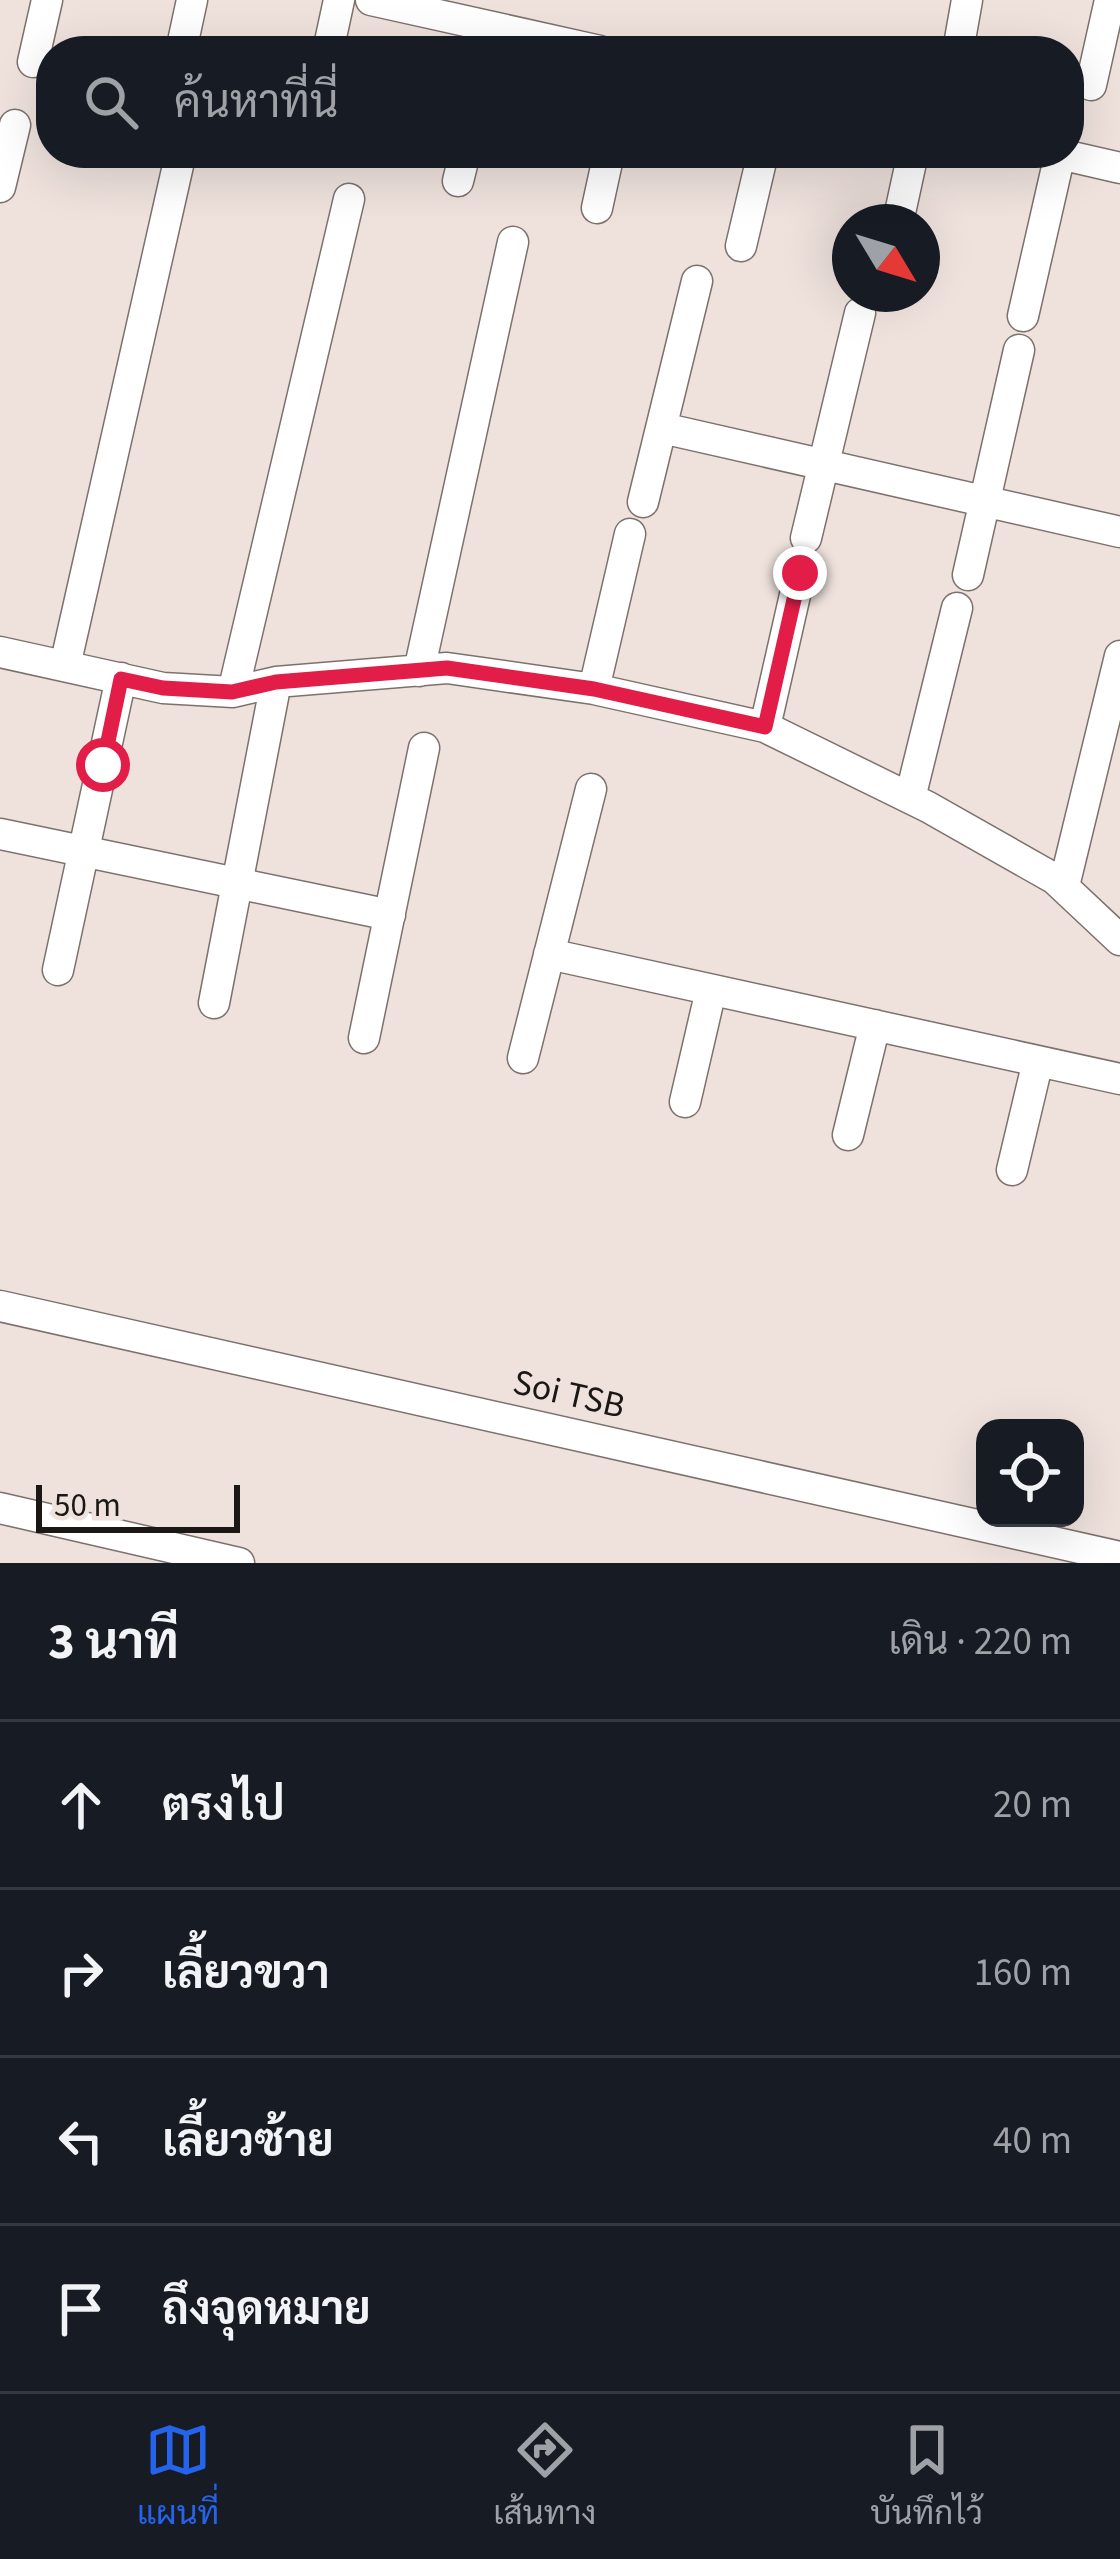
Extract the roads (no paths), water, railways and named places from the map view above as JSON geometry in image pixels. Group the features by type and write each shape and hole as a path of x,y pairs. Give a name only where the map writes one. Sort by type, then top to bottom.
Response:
{"street":[{"path":"39,36 47,0"},
{"path":"184,36 191,0"},
{"path":"331,36 338,0"},
{"path":"370,0 481,36"},
{"path":"960,36 967,0"},
{"path":"1091,86 1110,0"},
{"path":"33,62 36,49"},
{"path":"0,187 14,124"},
{"path":"1084,160 1120,168"},
{"path":"65,666 177,168"},
{"path":"598,208 606,168"},
{"path":"741,246 759,168"},
{"path":"902,204 910,168"},
{"path":"1022,316 1055,168"},
{"path":"232,692 350,199"},
{"path":"419,670 513,242"},
{"path":"643,502 697,281"},
{"path":"806,538 860,313"},
{"path":"968,575 1019,350"},
{"path":"662,428 1120,532"},
{"path":"594,689 630,534"},
{"path":"765,727 800,573"},
{"path":"910,798 957,608"},
{"path":"0,652 163,688 232,692 276,682 447,668 594,689 765,727 910,798 1064,886 1120,940"},
{"path":"1064,886 1120,656"},
{"path":"58,970 121,679"},
{"path":"214,1003 276,682"},
{"path":"364,1038 424,748"},
{"path":"523,1058 591,789"},
{"path":"0,834 390,915"},
{"path":"549,954 1120,1079"},
{"path":"685,1102 711,990"},
{"path":"848,1135 875,1025"},
{"path":"1012,1171 1038,1061"},
{"name":"Soi TSB","path":"0,1306 1120,1557"},
{"path":"0,1508 238,1563"}]}
